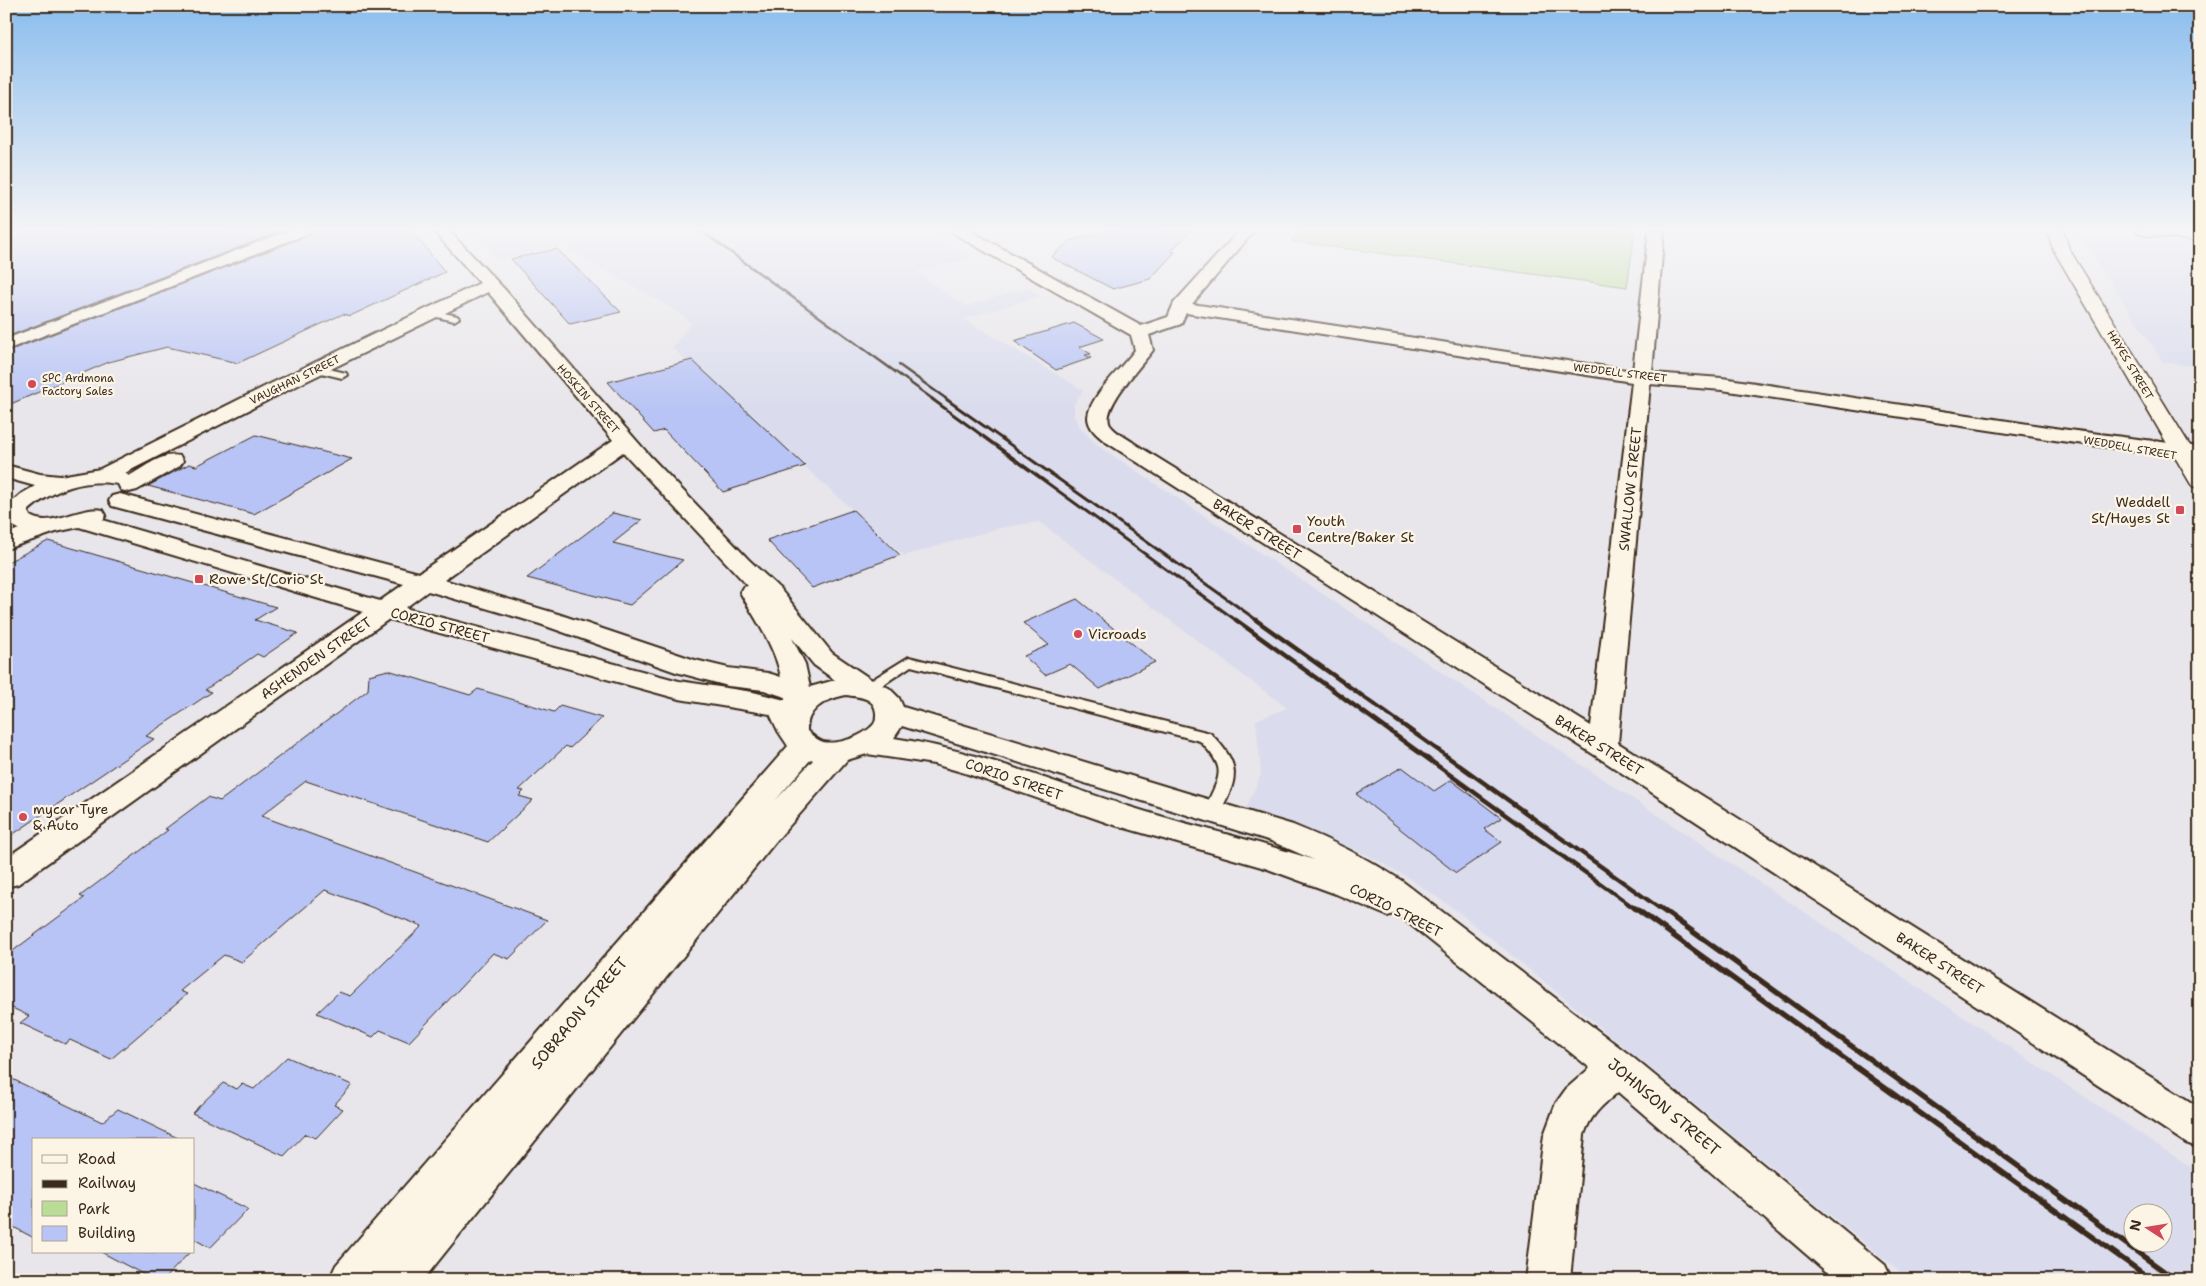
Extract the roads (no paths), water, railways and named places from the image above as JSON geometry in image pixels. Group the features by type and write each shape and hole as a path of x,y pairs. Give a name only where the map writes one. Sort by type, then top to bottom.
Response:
{"street":[{"path":"6,345 148,290"},
{"name":"VAUGHAN STREET","path":"103,476 431,313 494,290"},
{"name":"VAUGHAN STREET","path":"51,526 95,515 125,493 144,475 454,318 494,290"},
{"name":"HOSKIN STREET","path":"494,290 625,441 740,564 771,594 823,658 866,688 885,698 892,713"},
{"path":"1065,290 1134,329 1175,320 1180,307 1195,290"},
{"name":"SWALLOW STREET","path":"1603,747 1651,290"},
{"name":"HAYES STREET","path":"2087,290 2192,455 2200,481"},
{"name":"WEDDELL STREET","path":"1180,307 1643,378 1722,384 2192,455"},
{"name":"BAKER STREET","path":"1134,329 1144,344 1144,350 1108,395 1098,415 1099,424 1105,431 1128,448 1603,747 2200,1130"},
{"name":"ASHENDEN STREET","path":"6,875 625,441"},
{"path":"6,471 39,480 63,483"},
{"path":"51,526 38,526 20,522 13,509 47,489 63,483 103,476"},
{"name":"CORIO STREET","path":"103,476 125,480 125,493 549,619 686,666 728,677 768,682 815,724"},
{"name":"CORIO STREET","path":"80,520 384,610 679,690 753,700 781,708 815,724 974,765 1122,816 1272,858 1348,885 1382,900 1453,940"},
{"path":"6,542 51,526"},
{"name":"HOSKIN STREET","path":"740,564 753,594 777,633 792,664 815,724"},
{"path":"866,688 846,686 828,690 815,724 884,732 889,725 892,713"},
{"name":"CORIO STREET","path":"892,713 1282,833 1327,852 1360,870 1390,890 1453,940"},
{"name":"SOBRAON STREET","path":"351,1280 815,724"},
{"name":"SOBRAON STREET","path":"395,1280 765,833 815,724"},
{"name":"JOHNSON STREET","path":"1453,940 1618,1068 1870,1280"},
{"path":"1548,1280 1564,1135 1570,1116 1580,1102 1618,1068"}],"lane":[{"path":"431,313 454,318"},
{"path":"316,369 342,375"},
{"path":"866,688 909,661 1205,737 1217,750 1228,771 1227,781 1212,812"}],"railway":[{"path":"783,290 934,400"},
{"path":"899,365 948,400"},
{"path":"932,399 1237,621"},
{"path":"946,399 1258,621"},
{"path":"1236,620 1637,910"},
{"path":"1256,620 1662,910"},
{"path":"1635,908 2152,1280"},
{"path":"1660,908 2176,1280"}],"place":[{"name":"SPC Ardmona Factory Sales","path":"32,384"},
{"name":"Weddell St/Hayes St","path":"2180,510"},
{"name":"Youth Centre/Baker St","path":"1297,529"},
{"name":"Rowe St/Corio St","path":"199,579"},
{"name":"Vicroads","path":"1078,634"},
{"name":"mycar Tyre & Auto","path":"23,817"}]}
